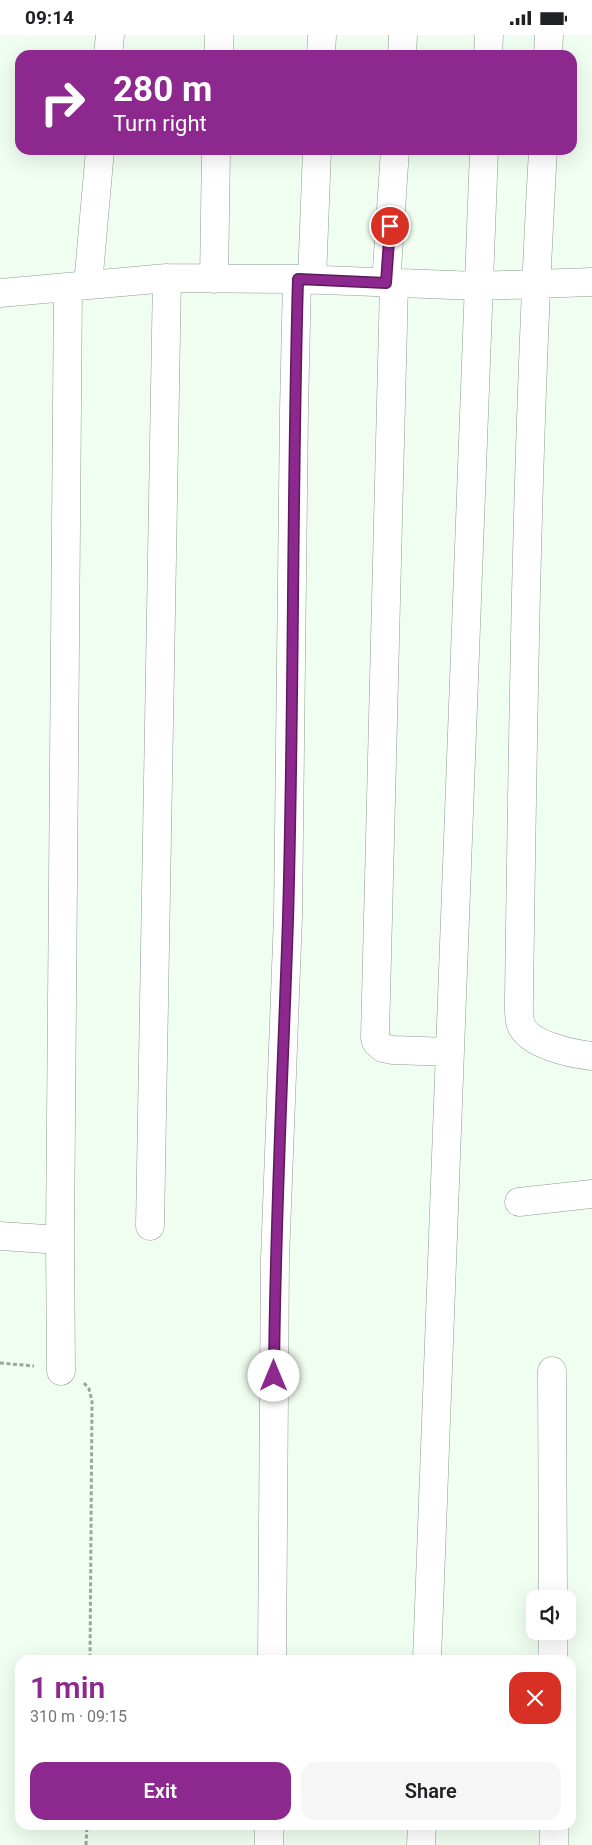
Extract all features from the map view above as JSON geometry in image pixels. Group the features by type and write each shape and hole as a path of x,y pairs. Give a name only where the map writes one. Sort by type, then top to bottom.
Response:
{"street":[{"path":"108,50 110,35"},
{"path":"219,35 219,50"},
{"path":"321,50 322,35"},
{"path":"402,50 403,35"},
{"path":"488,50 489,35"},
{"path":"548,50 549,35"},
{"path":"61,1371 60,1240 78,286 99,155"},
{"path":"214,279 216,155"},
{"path":"272,1655 275,1259 288,917 294,410 317,155"},
{"path":"395,155 390,284 376,1042 387,1049 449,1052"},
{"path":"426,1655 484,155"},
{"path":"543,155 525,573 518,997 522,1027 552,1047 569,1053 592,1056"},
{"path":"150,1226 166,278"},
{"path":"0,293 166,278 305,280 390,284 429,283 478,286 592,282"},
{"path":"519,1202 592,1194"},
{"path":"0,1236 60,1240"},
{"path":"552,1371 553,1590"},
{"path":"553,1640 553,1655"},
{"path":"269,1830 269,1845"},
{"path":"421,1845 422,1830"},
{"path":"554,1830 554,1845"}],"path":[{"path":"0,1363 45,1367 61,1371 83,1382 89,1389 92,1401 90,1655"},
{"path":"86,1830 86,1845"}],"route":[{"path":"274,1376 275,1259 288,917 294,410 298,279 386,283 390,226"}]}
